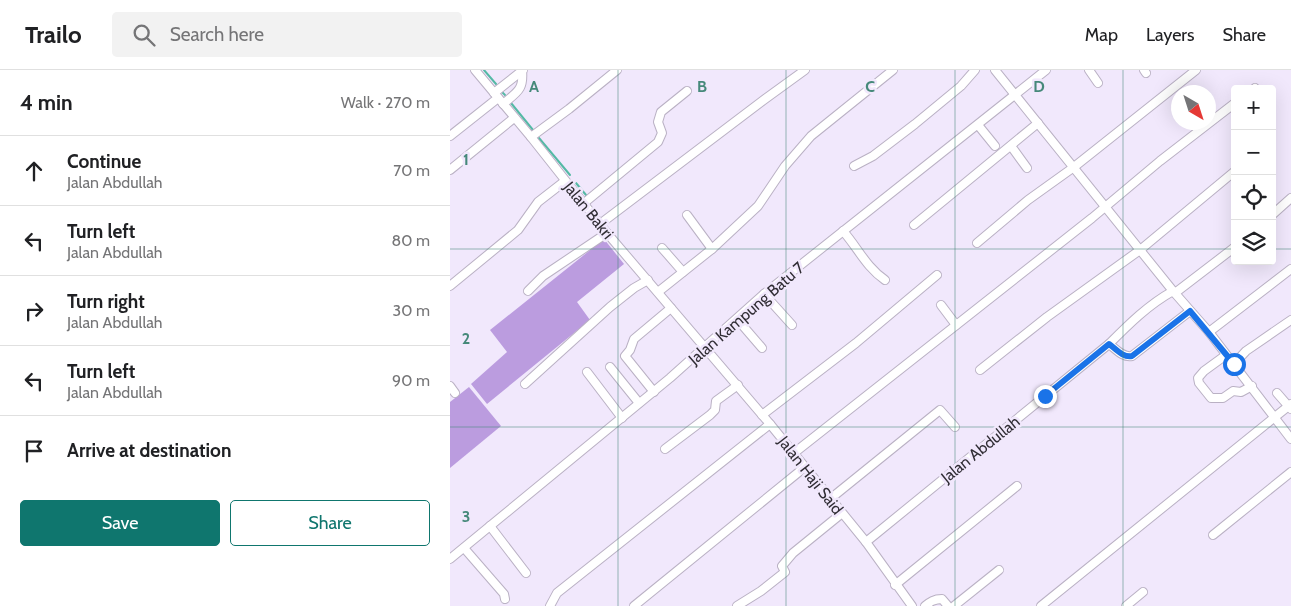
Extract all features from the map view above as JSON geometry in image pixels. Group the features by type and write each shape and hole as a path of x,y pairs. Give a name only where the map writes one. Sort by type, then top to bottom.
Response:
{"street":[{"name":"Jalan Bakri","path":"475,70 531,137 583,204 704,349"},
{"path":"531,137 570,109 616,70"},
{"path":"600,224 805,70"},
{"path":"658,292 712,249 758,206 785,166 810,136 893,70"},
{"path":"854,166 873,156 915,124 961,86 975,70"},
{"path":"995,70 1174,292 1209,332 1291,439"},
{"name":"Jalan Kampung Batu 7","path":"450,559 654,392 764,294 1046,70"},
{"path":"1089,70 1098,82"},
{"path":"976,244 1028,200 1074,167 1196,70"},
{"path":"583,204 658,142 662,133 658,122 660,112 687,90"},
{"path":"450,136 498,98"},
{"path":"794,453 1231,106"},
{"path":"450,170 514,118"},
{"path":"914,224 1038,123"},
{"path":"978,124 995,146"},
{"path":"1011,146 1027,168"},
{"path":"980,370 1059,308 1140,250 1231,174"},
{"path":"450,286 518,230 538,202 565,181"},
{"path":"1276,211 1291,198"},
{"path":"687,215 712,249"},
{"path":"843,231 855,245 864,261 876,274 885,280"},
{"path":"528,292 543,276 607,233"},
{"path":"662,248 683,272"},
{"name":"Jalan Abdullah","path":"866,542 1109,344 1132,321 1162,297 1174,292 1231,250"},
{"path":"1209,332 1291,269"},
{"path":"762,415 856,343 937,275"},
{"path":"524,384 610,308 634,288 648,280"},
{"path":"764,294 792,326"},
{"path":"941,305 956,325"},
{"path":"654,392 624,356 630,350 634,339 671,308"},
{"path":"1109,344 1123,355 1132,356 1190,311"},
{"path":"737,319 762,348"},
{"path":"1234,364 1246,352 1291,320"},
{"name":"Jalan Haji Said","path":"704,349 738,385 794,453 841,514 866,542 895,585 912,606"},
{"path":"1226,355 1204,371 1198,378 1208,396 1223,398 1233,391 1241,392 1252,386"},
{"path":"610,367 639,403"},
{"path":"587,372 622,418"},
{"path":"665,449 710,415 714,410 716,401 738,385"},
{"path":"1041,606 1290,407 1277,393"},
{"path":"830,499 940,410 955,427"},
{"path":"550,606 557,593 770,424"},
{"path":"634,606 805,467"},
{"path":"1213,535 1291,472"},
{"path":"895,585 1017,486"},
{"path":"736,606 761,591 785,572 782,566 793,553 841,514"},
{"path":"490,526 526,573"},
{"path":"464,548 504,594 505,599"},
{"path":"954,606 999,570"},
{"path":"1126,606 1143,592"},
{"path":"925,606 933,600 939,599 942,599 948,606"}],"shaded area":[{"path":"604,239 624,264 577,302 590,320 487,404 471,384 507,352 490,330"},
{"path":"469,387 501,426 450,468 450,402"}],"waterway":[{"path":"484,70 496,84"},
{"path":"502,92 505,95"},
{"path":"511,103 533,130"},
{"path":"539,138 570,175"},
{"path":"576,183 586,195"}],"route":[{"path":"1045,396 1109,344 1123,355 1132,356 1190,311 1234,364"}]}
